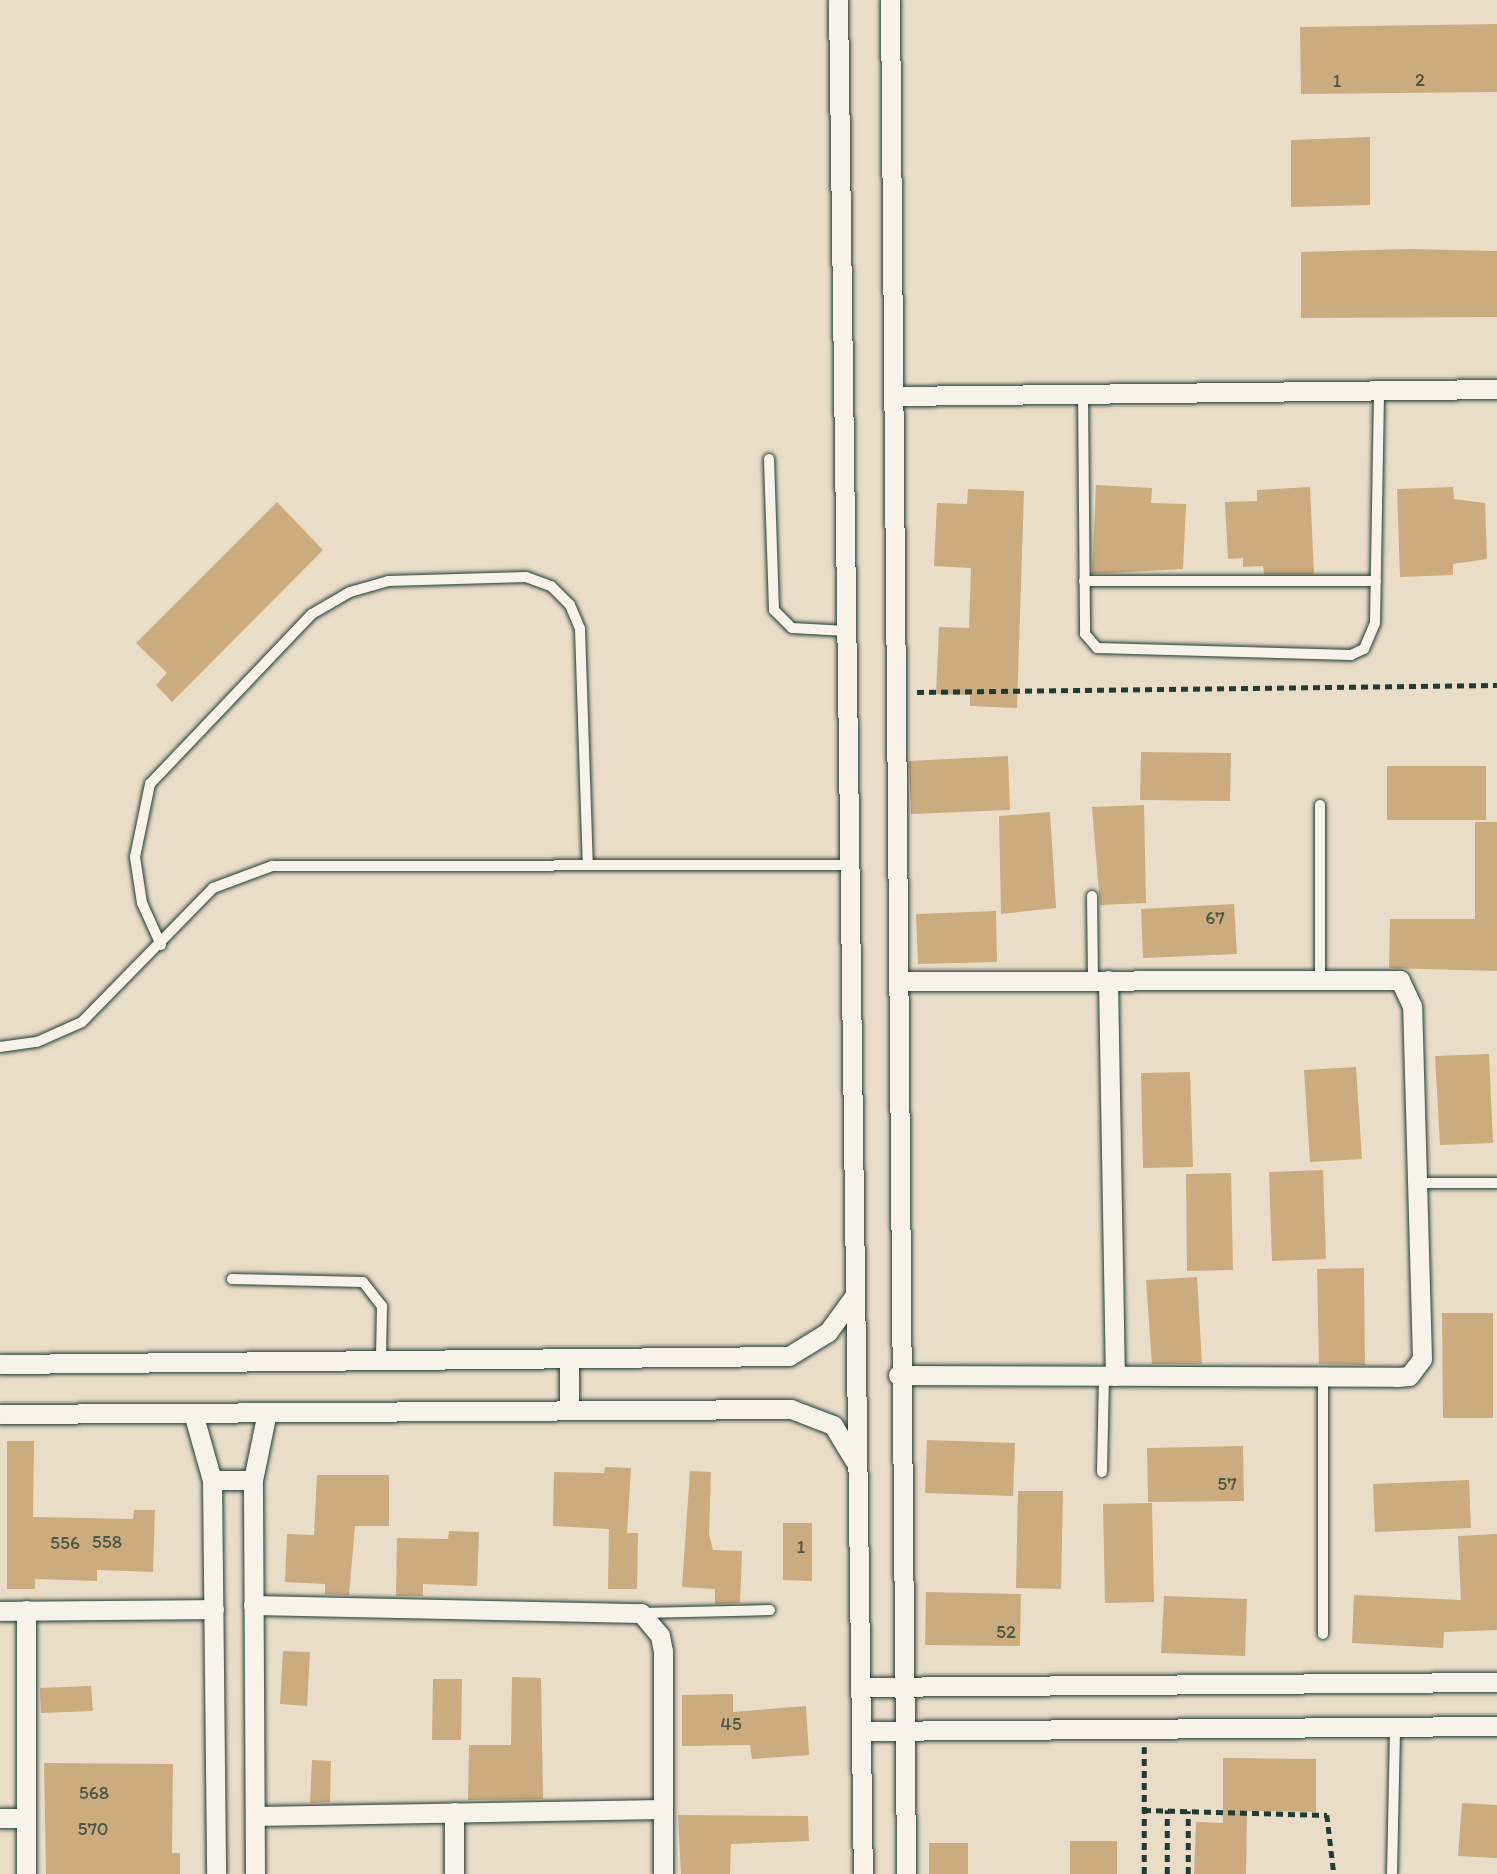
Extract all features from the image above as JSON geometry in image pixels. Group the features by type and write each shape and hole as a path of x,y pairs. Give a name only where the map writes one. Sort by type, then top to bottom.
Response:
{"street":[{"path":"838,0 863,1874"},
{"path":"890,0 901,1731 906,1874"},
{"path":"893,396 1497,388"},
{"path":"898,981 1386,976 1410,992 1417,1182 1418,1369 1397,1377 898,1375"},
{"path":"1100,980 1109,1376"},
{"path":"0,1364 789,1356 828,1332 855,1294"},
{"path":"569,1358 569,1410"},
{"path":"0,1414 791,1409 833,1425 856,1464"},
{"path":"256,1874 253,1480 267,1412"},
{"path":"193,1413 212,1480 216,1874"},
{"path":"212,1480 253,1480"},
{"path":"253,1605 641,1613 653,1623 663,1651 663,1874"},
{"path":"0,1611 214,1609"},
{"path":"26,1610 26,1874"},
{"path":"860,1687 1497,1682"},
{"path":"861,1731 1497,1726"},
{"path":"255,1816 663,1809"},
{"path":"454,1812 454,1874"},
{"path":"0,1818 26,1818"}],"lane":[{"path":"1083,394 1086,634 1097,648 1115,653 1351,655 1373,638 1378,390"},
{"path":"769,459 774,610 792,628 848,631"},
{"path":"161,944 142,903 135,857 150,784 312,614 350,592 388,581 526,577 551,586 570,605 580,629 588,865"},
{"path":"1084,581 1376,581"},
{"path":"1320,805 1320,977"},
{"path":"0,1046 37,1042 82,1023 161,944 212,888 272,866 850,865"},
{"path":"1093,896 1100,980"},
{"path":"1417,1182 1497,1183"},
{"path":"232,1279 363,1282 382,1307 381,1360"},
{"path":"1102,1472 1109,1376"},
{"path":"1323,1377 1323,1634"},
{"path":"641,1613 770,1610"},
{"path":"1392,1874 1395,1727"}],"path":[{"path":"895,692 1497,685"},
{"path":"1144,1729 1144,1874"},
{"path":"1144,1810 1327,1815 1334,1874"},
{"path":"1167,1810 1167,1874"},
{"path":"1188,1811 1188,1874"}],"building":[{"path":"1497,24 1497,92 1301,94 1300,27"},
{"path":"1370,137 1370,205 1291,207 1291,140"},
{"path":"1409,249 1497,251 1497,317 1301,318 1301,252"},
{"path":"1096,485 1152,488 1151,503 1186,504 1183,569 1092,574"},
{"path":"1310,487 1314,574 1264,574 1263,566 1243,567 1243,558 1228,559 1225,502 1257,501 1257,490"},
{"path":"1453,487 1454,499 1485,503 1487,559 1453,564 1453,575 1400,577 1397,489"},
{"path":"968,489 1024,491 1017,708 970,706 970,695 936,694 939,627 969,628 971,568 934,566 937,503 967,504"},
{"path":"277,502 323,550 172,702 156,685 167,673 136,643"},
{"path":"1141,752 1231,753 1230,801 1140,800"},
{"path":"1008,756 1010,810 911,814 909,761"},
{"path":"1387,766 1486,766 1486,820 1387,820"},
{"path":"1144,805 1146,903 1100,905 1092,807"},
{"path":"1050,812 1056,908 1001,914 999,816"},
{"path":"1475,822 1497,822 1497,971 1389,968 1390,919 1475,919"},
{"path":"1234,904 1237,954 1143,958 1141,909"},
{"path":"996,911 997,962 918,964 916,914"},
{"path":"1489,1054 1493,1143 1440,1145 1435,1056"},
{"path":"1356,1067 1362,1159 1310,1162 1304,1070"},
{"path":"1190,1072 1193,1167 1143,1168 1141,1073"},
{"path":"1323,1170 1326,1259 1272,1261 1269,1172"},
{"path":"1231,1173 1233,1270 1187,1271 1186,1174"},
{"path":"1364,1268 1365,1365 1319,1364 1317,1269"},
{"path":"1197,1277 1202,1364 1152,1364 1146,1280"},
{"path":"1442,1313 1493,1313 1493,1418 1443,1418"},
{"path":"927,1440 1015,1443 1013,1496 925,1493"},
{"path":"7,1441 34,1441 33,1517 133,1519 134,1510 155,1510 153,1572 97,1570 97,1581 35,1579 35,1589 7,1589"},
{"path":"1243,1446 1244,1501 1148,1502 1147,1448"},
{"path":"605,1467 631,1468 627,1533 638,1533 637,1589 608,1589 609,1529 553,1526 554,1472 604,1473"},
{"path":"690,1471 711,1472 709,1534 713,1550 742,1551 740,1603 715,1604 715,1589 682,1587"},
{"path":"317,1475 389,1475 389,1526 355,1526 349,1595 325,1594 325,1584 285,1582 287,1534 314,1535"},
{"path":"1469,1480 1471,1528 1375,1532 1373,1484"},
{"path":"1018,1491 1063,1491 1061,1589 1016,1588"},
{"path":"1152,1503 1154,1602 1105,1603 1103,1504"},
{"path":"783,1523 812,1523 812,1581 783,1580"},
{"path":"449,1531 479,1532 477,1586 423,1584 423,1596 396,1596 397,1538 448,1539"},
{"path":"1497,1534 1497,1630 1444,1632 1443,1648 1352,1643 1354,1595 1461,1600 1458,1536"},
{"path":"926,1592 1021,1594 1020,1646 925,1645"},
{"path":"1164,1596 1247,1599 1245,1656 1161,1653"},
{"path":"283,1651 310,1652 307,1706 280,1704"},
{"path":"512,1677 541,1678 543,1799 468,1800 469,1745 511,1745"},
{"path":"433,1679 462,1679 461,1740 432,1740"},
{"path":"91,1686 93,1711 41,1713 40,1688"},
{"path":"733,1694 733,1712 806,1706 809,1755 752,1759 750,1745 682,1746 682,1695"},
{"path":"1223,1758 1316,1759 1316,1812 1247,1811 1246,1874 1194,1874 1196,1822 1223,1823"},
{"path":"312,1760 331,1761 330,1802 310,1803"},
{"path":"44,1763 173,1764 172,1853 180,1853 180,1874 46,1874"},
{"path":"1462,1803 1497,1805 1497,1858 1458,1856"},
{"path":"678,1815 808,1816 809,1841 731,1844 730,1874 681,1874"},
{"path":"1070,1841 1117,1841 1117,1874 1070,1874"},
{"path":"929,1843 968,1843 968,1874 929,1874"}]}
